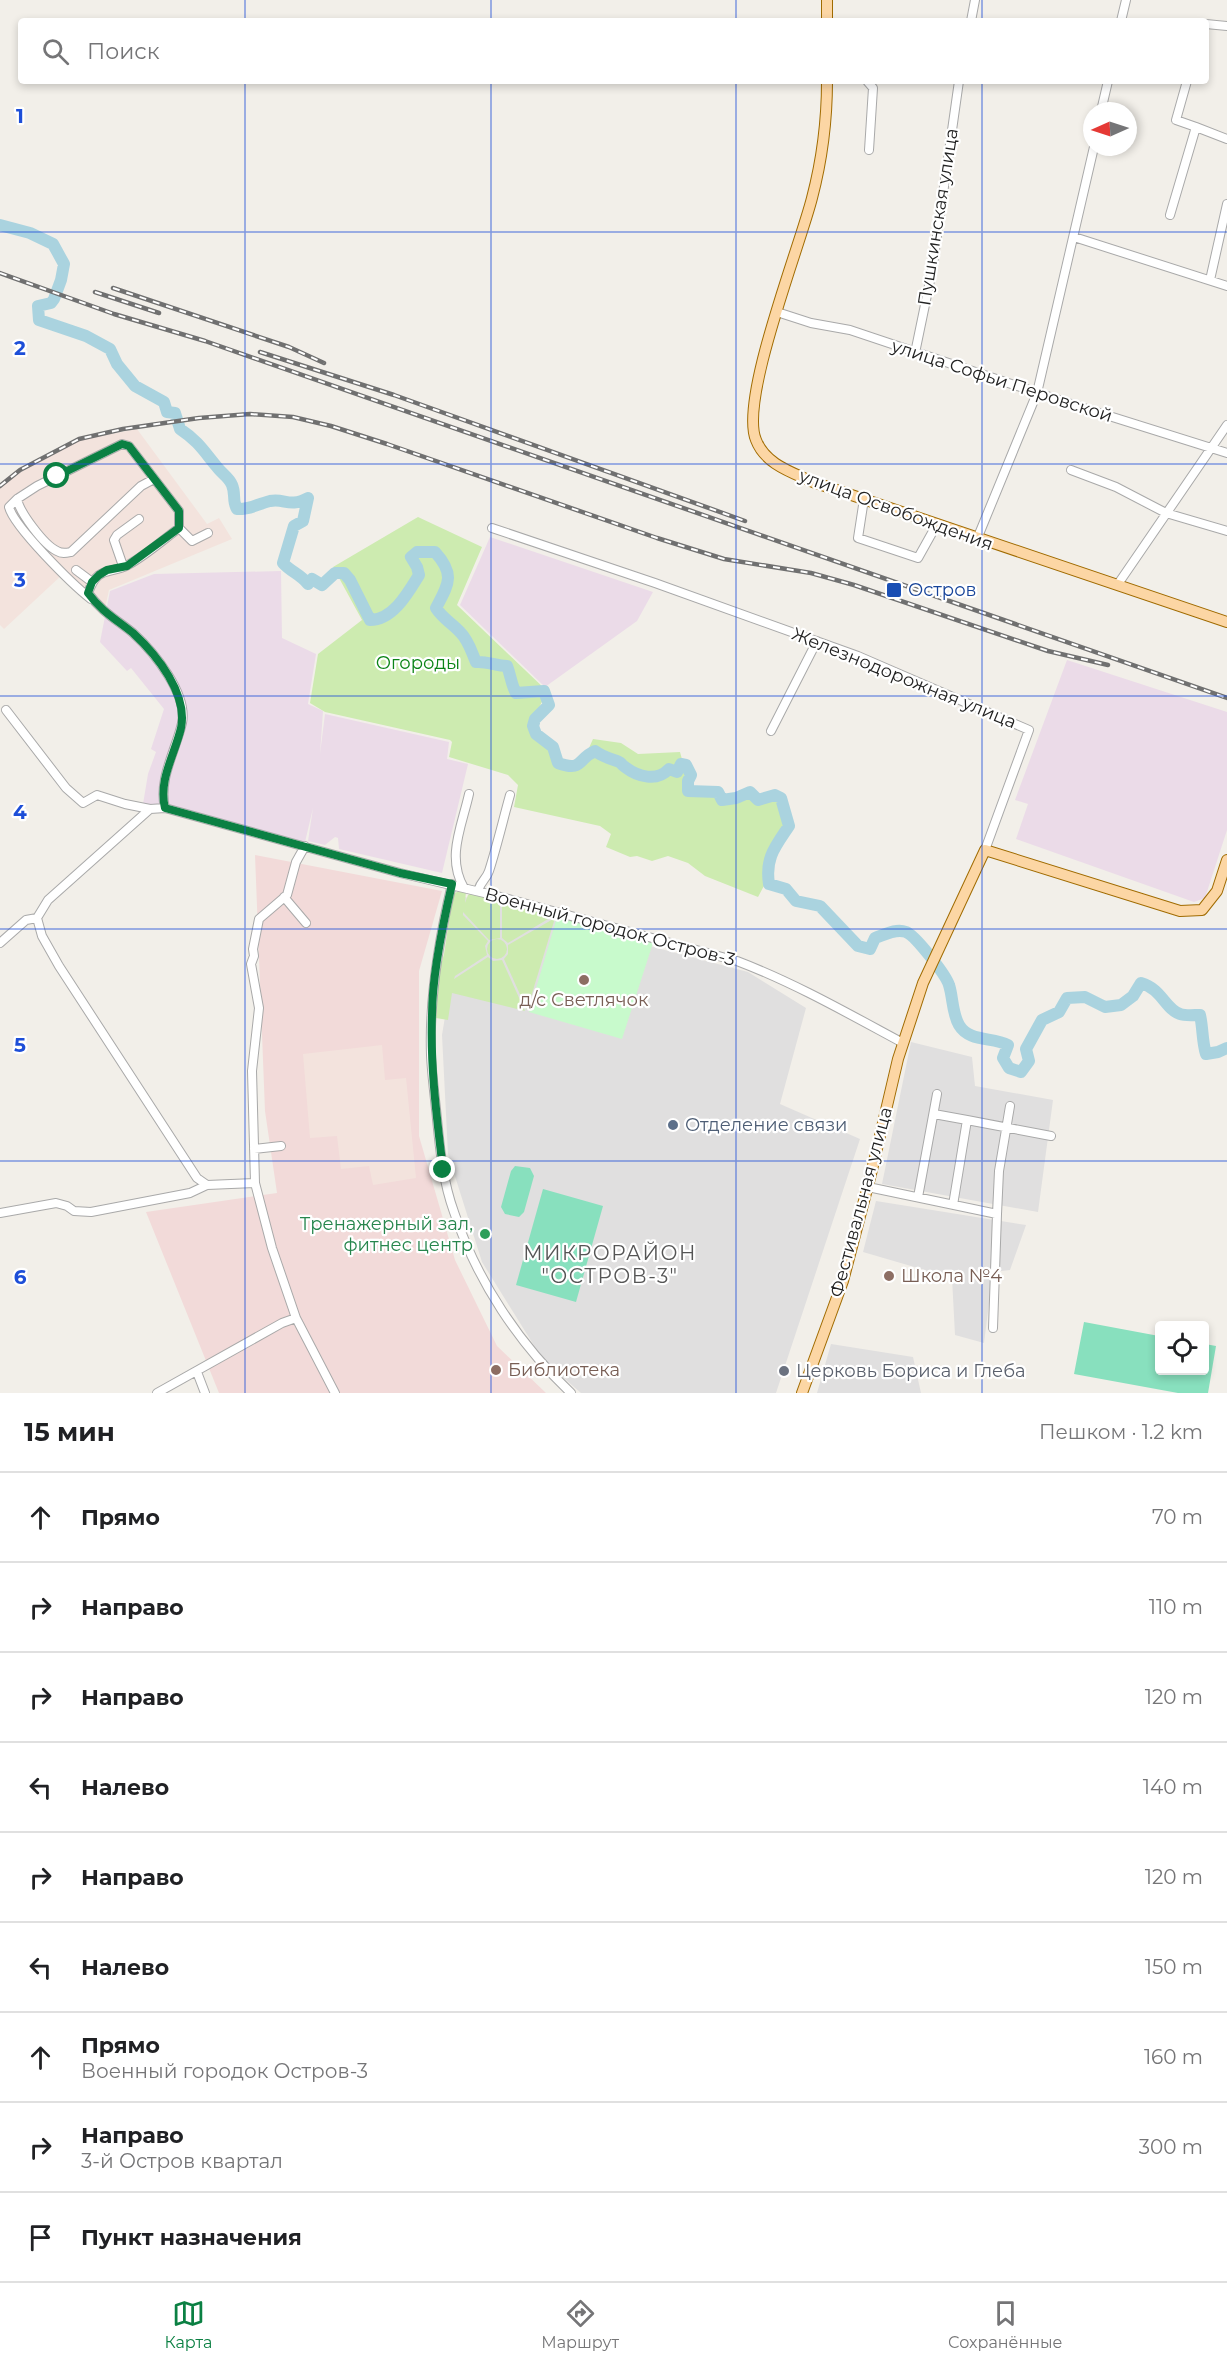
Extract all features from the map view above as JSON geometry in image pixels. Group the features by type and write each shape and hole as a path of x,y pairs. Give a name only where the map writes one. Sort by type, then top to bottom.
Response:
{"main road":[{"path":"827,0 827,18"},
{"name":"улица Освобождения","path":"827,84 821,160 812,200 777,312 753,407 752,425 755,439 769,458 780,467 813,482 1227,622"},
{"path":"985,850 1180,911 1202,910 1217,891 1227,860"},
{"name":"Фестивальная улица","path":"802,1393 843,1281 903,1043 923,983 985,850"}],"street":[{"path":"971,18 975,0"},
{"path":"1122,18 1126,0"},
{"path":"1209,24 1227,26"},
{"path":"869,150 873,88 870,84"},
{"name":"Пушкинская улица","path":"915,353 932,272 959,84"},
{"path":"1103,102 1107,84"},
{"path":"1186,84 1176,120 1227,139"},
{"path":"1170,215 1196,127"},
{"path":"977,539 1037,393 1092,156"},
{"path":"1210,280 1227,204"},
{"path":"1074,237 1227,286"},
{"name":"улица Софьи Перовской","path":"777,312 812,323 850,330 1037,393 1227,453"},
{"path":"1118,584 1209,448 1227,425"},
{"path":"165,808 163,799 166,776 183,717 179,693 149,648 56,566 10,512 9,507 37,486 122,444 129,446 179,511 179,528 192,541 208,533"},
{"path":"1071,470 1116,487 1166,513 1227,531"},
{"path":"56,566 141,486 154,479"},
{"path":"17,499 20,510 55,551 64,554 71,552"},
{"path":"864,499 858,538 918,558 937,524"},
{"path":"123,567 114,540 117,535 139,519"},
{"path":"94,601 88,593 92,582 107,570 123,567 179,528"},
{"name":"Железнодорожная улица","path":"492,528 858,656 1029,730 985,850"},
{"path":"76,570 92,582"},
{"path":"771,731 817,641"},
{"name":"Военный городок Остров-3","path":"6,710 66,788 83,803 97,795 150,809 165,808 400,873 452,884 737,961 764,971 836,1006 903,1043"},
{"path":"464,888 458,877 455,851 469,794"},
{"path":"478,891 480,881 487,876 510,795"},
{"path":"150,809 48,900 37,918 42,936 74,992 155,1116 198,1178 207,1185"},
{"path":"305,846 296,862 287,895 259,919 253,949 254,956 251,964 259,1008 252,1071 255,1183 272,1248 296,1318 335,1393"},
{"path":"452,884 444,919 432,1012 431,1056 443,1170 453,1212 485,1283 510,1323 536,1357 571,1393"},
{"path":"284,897 306,923"},
{"path":"0,943 26,920 37,918"},
{"path":"918,1197 937,1094"},
{"path":"993,1328 999,1171 1010,1106"},
{"path":"933,1114 1051,1136"},
{"path":"953,1205 967,1120"},
{"path":"254,1149 281,1146"},
{"path":"0,1214 56,1203 74,1211 92,1212 190,1193 207,1185 255,1183"},
{"path":"868,1187 997,1214"},
{"path":"157,1393 282,1323 296,1318"},
{"path":"197,1372 205,1393"}],"shaded area":[{"path":"137,429 207,524 219,518 232,539 109,590 104,613 63,574 4,629 0,625 0,488 21,472 80,440"},
{"path":"490,537 653,592 637,621 545,687 460,605"},
{"path":"281,571 282,638 316,654 308,704 323,711 320,754 325,714 449,742 447,759 468,764 442,873 339,849 338,838 335,837 325,845 308,841 313,808 305,842 160,804 143,804 148,774 156,752 151,749 164,709 131,668 127,671 100,642 110,591 154,574"},
{"path":"1067,660 1227,712 1227,830 1205,898 1194,902 1016,839 1028,804 1015,800"},
{"path":"255,855 442,891 419,971 419,1136 455,1260 497,1346 546,1393 219,1393 146,1212 277,1193 265,1111"},
{"path":"465,897 748,972 806,1008 780,1104 860,1139 776,1393 581,1393 543,1360 482,1262 448,1154 442,1035"},
{"path":"911,1042 972,1057 975,1086 1053,1100 1038,1212 882,1184"},
{"path":"382,1045 385,1080 406,1078 416,1178 373,1185 369,1166 341,1169 337,1136 310,1138 303,1054"},
{"path":"876,1201 1026,1225 1010,1270 993,1272 984,1343 955,1335 952,1278 863,1252"},
{"path":"831,1344 913,1357 921,1393 817,1393"}],"green space":[{"name":"Огороды","path":"418,517 482,547 457,605 547,691 531,725 533,735 549,748 557,767 572,771 580,768 593,739 621,743 638,754 680,752 685,770 686,795 715,797 722,804 749,796 756,802 776,799 780,801 785,820 784,828 766,860 766,882 758,897 705,876 688,863 668,856 652,861 637,856 630,857 606,847 611,834 600,826 514,807 518,785 508,775 449,757 452,742 450,740 325,712 310,703 318,654 362,620 333,567"},
{"path":"466,891 465,903 470,894 500,901 500,938 489,940 463,912 463,915 488,941 485,946 487,955 455,976 454,979 488,957 493,961 502,960 525,1011 452,993 448,1020 436,1018 434,991 444,954 453,894"},
{"path":"502,902 553,916 508,943 502,938"},
{"path":"557,917 653,943 622,1039 529,1012"},
{"path":"555,918 527,1010 504,959 508,954 508,945"},
{"path":"493,939 501,939 507,945 507,953 501,959 493,959 487,953 487,945"},
{"path":"515,1166 530,1168 534,1176 524,1212 519,1217 505,1214 501,1207 511,1171"},
{"path":"543,1189 603,1206 576,1302 516,1285"},
{"path":"1084,1322 1155,1335 1155,1375 1209,1375 1209,1345 1216,1346 1208,1393 1178,1393 1074,1374"}],"waterway":[{"path":"0,225 30,233 53,244 64,264 54,299 51,303 38,306 39,320 86,336 110,349 117,364 135,386 164,402 167,412 175,413 180,429 196,442 229,480 237,509 250,508 275,500 292,503 308,498 303,521 294,526 283,563 286,566 308,584 312,579 322,585 335,573 344,573 350,580 370,620 386,616 393,611 410,590 419,575 411,557 417,552 435,552 442,560 448,574 444,593 436,608 463,635 476,662 507,666 516,693 544,691 549,705 535,719 533,726 536,734 553,747 558,763 576,765 595,751 647,777 659,776 669,769 677,772 681,764 686,765 691,775 688,781 688,791 718,792 722,800 736,798 750,792 758,800 775,795 781,798 789,826 775,847 770,860 769,884 786,889 796,901 820,906 858,946 870,949 875,938 894,931 902,931 910,935 930,956 947,980 959,1025 975,1037 1008,1045 1003,1058 1009,1068 1021,1072 1029,1061 1026,1049 1042,1020 1059,1012 1067,998 1085,997 1105,1007 1121,1005 1133,996 1141,983 1154,990 1180,1014 1200,1015 1206,1054 1227,1048"}],"railway":[{"path":"0,273 114,314 205,341 1227,698"},
{"path":"113,288 289,347 324,363"},
{"path":"95,292 159,313"},
{"path":"260,352 394,395 745,521"},
{"path":"0,486 20,470 79,439 123,429 199,418 250,414 293,417 331,426 387,444 724,559 811,573 854,585 1048,651 1108,665"}],"place":[{"name":"Остров","path":"894,590"},
{"name":"д/с Светлячок","path":"584,980"},
{"name":"Отделение связи","path":"673,1125"},
{"name":"Тренажерный зал, фитнес центр","path":"485,1234"},
{"name":"Школа №4","path":"889,1276"},
{"name":"Библиотека","path":"496,1370"},
{"name":"Церковь Бориса и Глеба","path":"784,1371"}],"district":[{"name":"МИКРОРАЙОН \"ОСТРОВ-3\"","path":"610,1264"}],"route":[{"path":"57,476 112,447 122,444 129,446 179,511 179,528 127,566 107,570 99,575 92,582 88,593 104,611 149,648 179,693 183,717 166,776 163,799 165,808 400,873 452,884 446,908 432,1012 431,1056 443,1170"}]}
